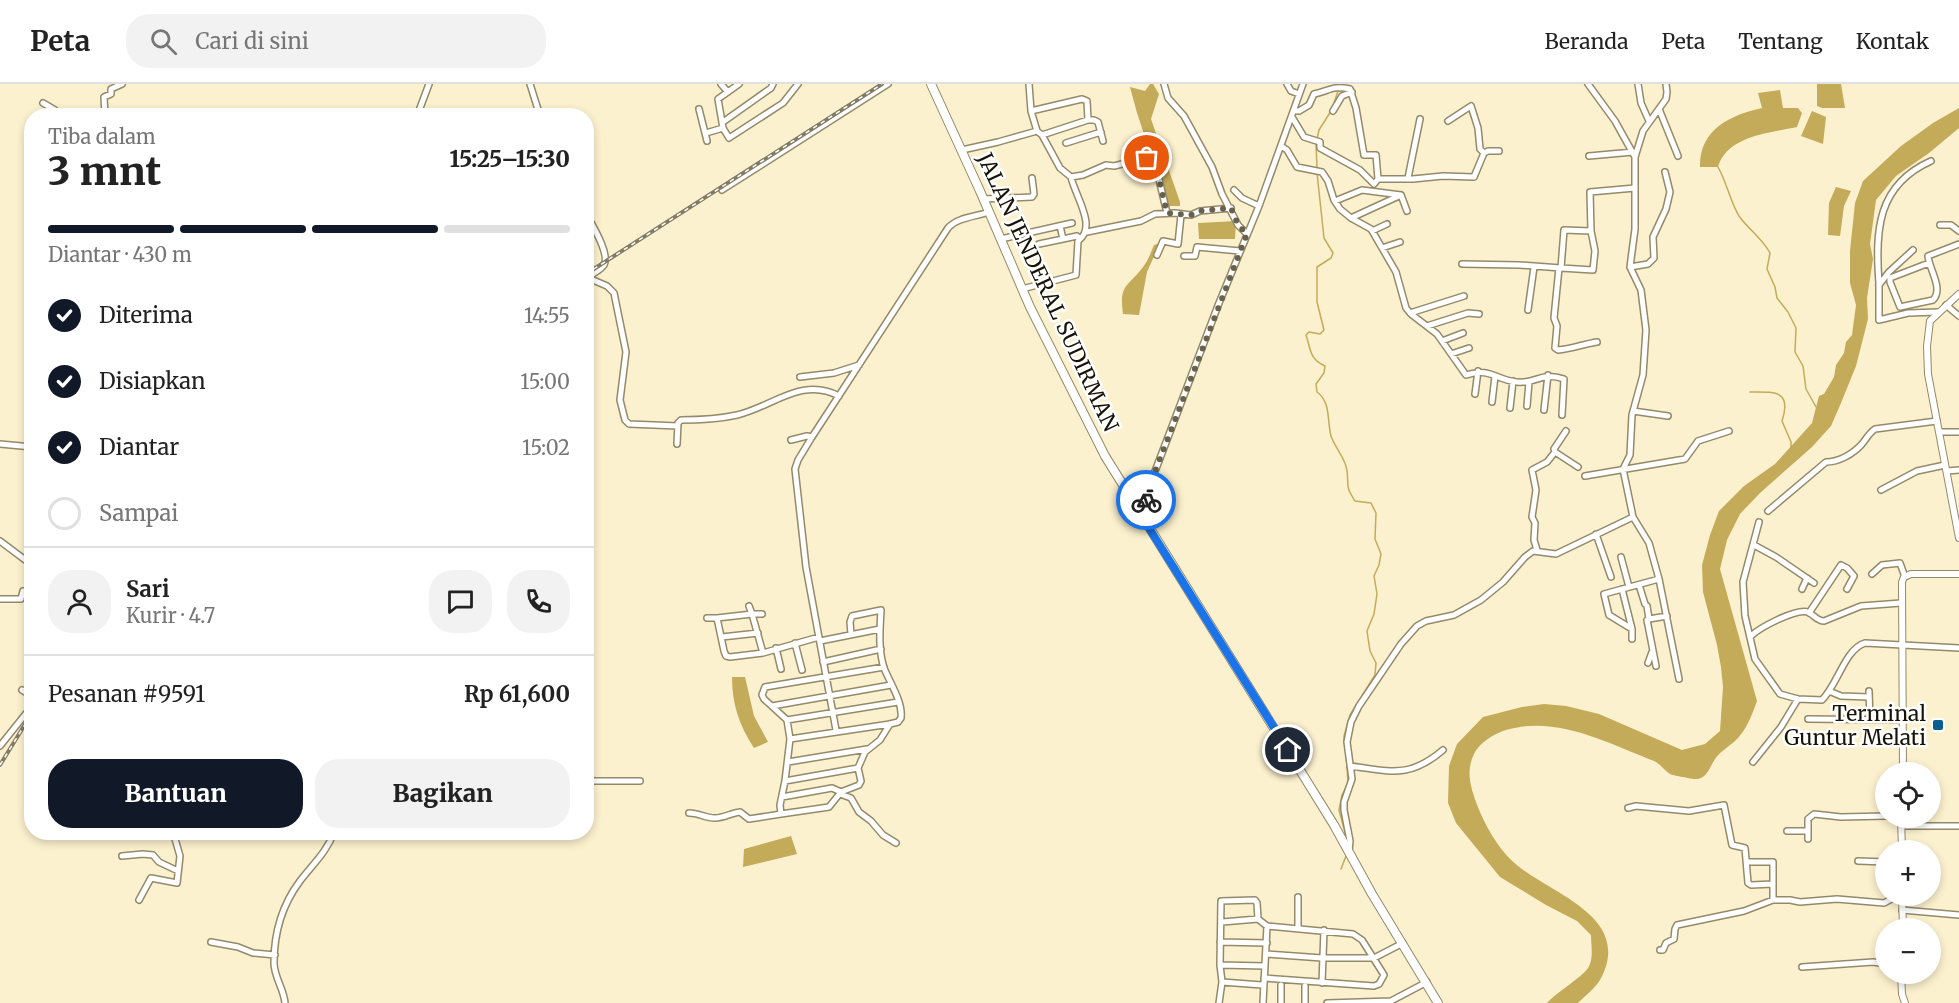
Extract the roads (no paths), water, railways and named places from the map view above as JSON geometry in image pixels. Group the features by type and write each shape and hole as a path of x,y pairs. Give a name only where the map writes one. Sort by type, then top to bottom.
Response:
{"main road":[{"name":"JALAN JENDERAL SUDIRMAN","path":"931,84 1022,289 1112,469 1349,851 1372,894 1438,1003"}],"street":[{"path":"105,108 104,97 111,94 111,88 122,84"},
{"path":"420,108 429,84"},
{"path":"530,84 538,108"},
{"path":"721,84 728,92"},
{"path":"739,84 718,99 728,138 734,137 783,103 798,84"},
{"path":"706,133 723,125 771,88 773,84"},
{"path":"722,190 888,84"},
{"path":"1164,84 1168,98 1184,116 1212,167 1217,186 1231,208 1238,225 1247,234"},
{"path":"1287,84 1291,91 1299,94"},
{"path":"1144,520 1146,495 1259,206 1303,84"},
{"path":"1588,84 1615,121 1634,155"},
{"path":"1638,84 1641,103 1649,121"},
{"path":"1666,84 1667,96 1642,131 1634,155 1635,230 1629,267 1641,290 1646,330 1643,375 1633,411 1630,455 1623,469 1634,517 1649,543 1659,579 1679,678"},
{"path":"1030,85 1031,111 1037,130 1042,135 1059,168 1071,177 1083,205 1087,232 1083,238 1076,236 1039,244"},
{"path":"1292,114 1310,105 1314,94 1340,87 1351,89"},
{"path":"1292,114 1302,135 1317,142 1320,148 1360,170 1373,184 1376,184 1378,179 1375,154 1364,155 1351,89"},
{"path":"1333,111 1341,98 1351,89"},
{"path":"1031,111 1082,99 1087,101 1088,120"},
{"path":"43,103 52,108"},
{"path":"1448,121 1471,106 1480,136 1480,149 1484,153"},
{"path":"699,109 707,141"},
{"path":"1659,109 1678,156"},
{"path":"1408,178 1420,119"},
{"path":"1042,135 1088,120 1096,120 1103,141"},
{"path":"962,150 1037,130"},
{"path":"1066,143 1101,132"},
{"path":"1281,146 1287,150 1297,167 1316,170 1325,175 1335,201 1351,218 1372,231 1396,272 1406,308 1442,341 1466,375 1465,384"},
{"path":"1484,153 1499,152"},
{"path":"1378,179 1476,177 1484,153"},
{"path":"1589,156 1634,155"},
{"path":"1071,177 1083,175 1106,165 1114,166 1147,158 1151,170 1157,171 1167,213"},
{"path":"1931,161 1912,170 1897,186 1884,207 1878,227 1880,320 1942,309"},
{"path":"1629,267 1648,264 1654,258 1653,237 1666,209 1670,192 1665,172"},
{"path":"984,199 1032,197 1034,194 1032,178"},
{"path":"1462,264 1593,270 1595,251 1591,231 1590,192 1635,188"},
{"path":"1234,190 1242,198 1259,206"},
{"path":"1335,201 1362,190 1401,195"},
{"path":"1401,195 1407,211"},
{"path":"1351,218 1401,195"},
{"path":"1087,232 1167,213 1191,215 1200,211 1231,208"},
{"path":"836,730 806,567 795,469 812,437 948,228 952,223 962,219 989,212"},
{"path":"1157,255 1163,241 1178,244 1181,215"},
{"path":"1001,239 1072,223"},
{"path":"1372,231 1387,224"},
{"path":"1940,225 1951,225 1959,231"},
{"path":"1060,226 1063,239"},
{"path":"594,230 602,243 605,262 604,266 594,272"},
{"path":"1591,231 1564,230 1554,318 1557,326 1555,348 1570,349 1577,345 1597,342"},
{"path":"1022,289 1076,275 1079,238"},
{"path":"1382,248 1400,242"},
{"path":"1929,263 1891,277 1889,281 1900,307 1933,300 1938,293 1929,263 1929,255 1959,244"},
{"path":"1184,256 1195,256 1197,246 1240,251"},
{"path":"1879,285 1887,273 1913,250"},
{"path":"1528,310 1534,267"},
{"path":"594,280 607,286 614,293 626,352 619,397 625,420 629,424 678,426"},
{"path":"1959,294 1930,321 1927,346 1928,374 1946,468 1956,505 1959,538"},
{"path":"1410,313 1464,296"},
{"path":"1933,300 1942,309 1959,316"},
{"path":"1427,326 1468,313 1479,315"},
{"path":"1442,341 1463,333"},
{"path":"1451,354 1469,348"},
{"path":"800,377 834,373 859,364"},
{"path":"1466,375 1478,371 1513,381 1529,382 1548,375 1565,381 1562,415"},
{"path":"1475,394 1478,371"},
{"path":"1492,402 1495,375"},
{"path":"1544,410 1548,375"},
{"path":"1510,408 1513,381"},
{"path":"1527,406 1529,382"},
{"path":"677,444 678,422 681,420 737,416 756,410 795,391 829,391 839,396"},
{"path":"1633,411 1668,416"},
{"path":"1768,511 1826,462 1835,462 1854,451 1875,429 1937,420"},
{"path":"1537,550 1534,540 1535,522 1532,517 1536,490 1532,471 1547,462 1566,431"},
{"path":"1585,476 1685,459 1698,441 1729,431"},
{"path":"1940,432 1959,432"},
{"path":"791,440 805,436 812,437"},
{"path":"0,444 24,446"},
{"path":"1555,452 1578,467"},
{"path":"1881,490 1917,471 1946,468 1959,470"},
{"path":"1132,500 1146,495"},
{"path":"1349,851 1350,841 1344,802 1352,779 1347,742 1353,716 1389,660 1409,634 1422,623 1454,615 1481,600 1503,582 1530,553 1537,550 1546,554 1556,554 1634,517"},
{"path":"1759,522 1743,582 1745,616 1755,659 1777,692 1798,699 1820,700 1829,691 1853,649 1865,644 1959,648"},
{"path":"1596,534 1611,577"},
{"path":"0,541 24,559"},
{"path":"1754,545 1814,582"},
{"path":"1621,557 1629,588"},
{"path":"1872,574 1882,565 1900,563 1905,577"},
{"path":"1809,613 1841,565 1847,568 1854,577 1847,589"},
{"path":"1902,762 1902,582 1905,577 1918,573 1959,574"},
{"path":"1802,589 1807,578"},
{"path":"1632,628 1609,615 1604,594 1659,579"},
{"path":"1640,585 1649,619 1647,620 1656,666"},
{"path":"1622,590 1632,628 1632,639"},
{"path":"0,599 21,599 23,591"},
{"path":"1751,636 1787,616 1801,612 1809,613 1823,622 1860,606 1901,603"},
{"path":"749,606 763,653"},
{"path":"790,739 898,722 901,718 901,708 884,667 881,649 881,610 852,616 851,634"},
{"path":"707,618 762,614"},
{"path":"1649,619 1667,616"},
{"path":"717,618 724,651 729,657 763,653 819,639 880,629"},
{"path":"722,637 758,633"},
{"path":"795,644 802,670"},
{"path":"776,648 781,669"},
{"path":"823,662 881,649"},
{"path":"1648,663 1653,650"},
{"path":"781,814 790,739 784,715 770,707 762,695 765,687 884,667"},
{"path":"770,707 891,685"},
{"path":"1829,691 1840,696 1869,694 1870,720"},
{"path":"1753,762 1781,727 1798,699"},
{"path":"787,720 898,702"},
{"path":"0,746 24,715"},
{"path":"1808,719 1903,720"},
{"path":"788,762 867,749 880,740 890,723"},
{"path":"689,813 701,814 706,818 718,818 729,813 740,812 749,819 829,807 840,793 861,783 858,768 867,749"},
{"path":"1350,766 1406,771 1426,763 1443,750"},
{"path":"785,781 858,768"},
{"path":"594,780 640,781"},
{"path":"782,796 832,788 850,798 859,812 871,821 883,835 896,843"},
{"path":"1628,808 1636,806 1689,811 1724,805 1732,844 1745,848 1749,884 1773,884"},
{"path":"1808,839 1808,819 1814,814 1841,817 1875,816"},
{"path":"1941,826 1959,826"},
{"path":"1787,831 1808,831"},
{"path":"140,900 150,878 176,883 180,854 176,840"},
{"path":"285,1003 282,987 274,967 279,920 300,881 331,840"},
{"path":"122,856 153,855 159,862 178,871"},
{"path":"1858,861 1875,862"},
{"path":"1747,862 1772,862 1773,900"},
{"path":"1298,897 1298,928"},
{"path":"1659,951 1663,950 1666,943 1674,939 1676,925 1744,911 1773,900 1800,902 1837,899 1875,902"},
{"path":"1219,1003 1222,982 1221,902 1223,900 1255,900 1258,919"},
{"path":"1902,906 1902,918"},
{"path":"1902,910 1959,915"},
{"path":"1222,922 1258,919 1267,926 1353,934 1362,940 1384,975 1377,985 1222,982"},
{"path":"1263,1003 1267,926"},
{"path":"1322,983 1324,930"},
{"path":"211,942 238,947 253,953 275,955"},
{"path":"1220,942 1267,943"},
{"path":"1267,954 1322,958 1374,958 1403,943"},
{"path":"1802,967 1875,962"},
{"path":"1220,965 1265,966"},
{"path":"1327,1003 1373,1003 1395,999 1427,982"},
{"path":"1902,984 1905,1003"},
{"path":"1281,985 1281,1003"},
{"path":"1305,986 1305,1003"}],"waterway":[{"path":"1333,106 1338,91"},
{"path":"1317,139 1319,130 1331,111"},
{"path":"1316,143 1317,168"},
{"path":"1718,167 1739,216 1770,253 1767,269 1777,298 1788,312 1796,328 1795,352 1803,366 1806,389 1816,407"},
{"path":"1317,173 1324,238 1333,253 1331,258 1317,267 1317,302 1324,330 1320,334 1309,332 1306,335 1313,357 1325,366 1324,373 1316,384 1317,392 1325,401 1331,436 1343,458 1349,489 1355,501 1371,503 1376,513 1375,539 1381,554 1374,576 1377,594 1374,614 1367,631 1370,651 1376,663 1375,675 1350,715 1344,741"},
{"path":"1750,392 1774,393 1783,398 1785,411 1782,421 1791,442 1791,448"},
{"path":"1346,751 1348,783 1342,795 1339,810 1347,840"},
{"path":"1341,869 1346,856"}],"railway":[{"path":"594,269 882,84"},
{"path":"0,765 24,726"}],"place":[{"name":"Terminal Guntur Melati","path":"1938,725"}]}
